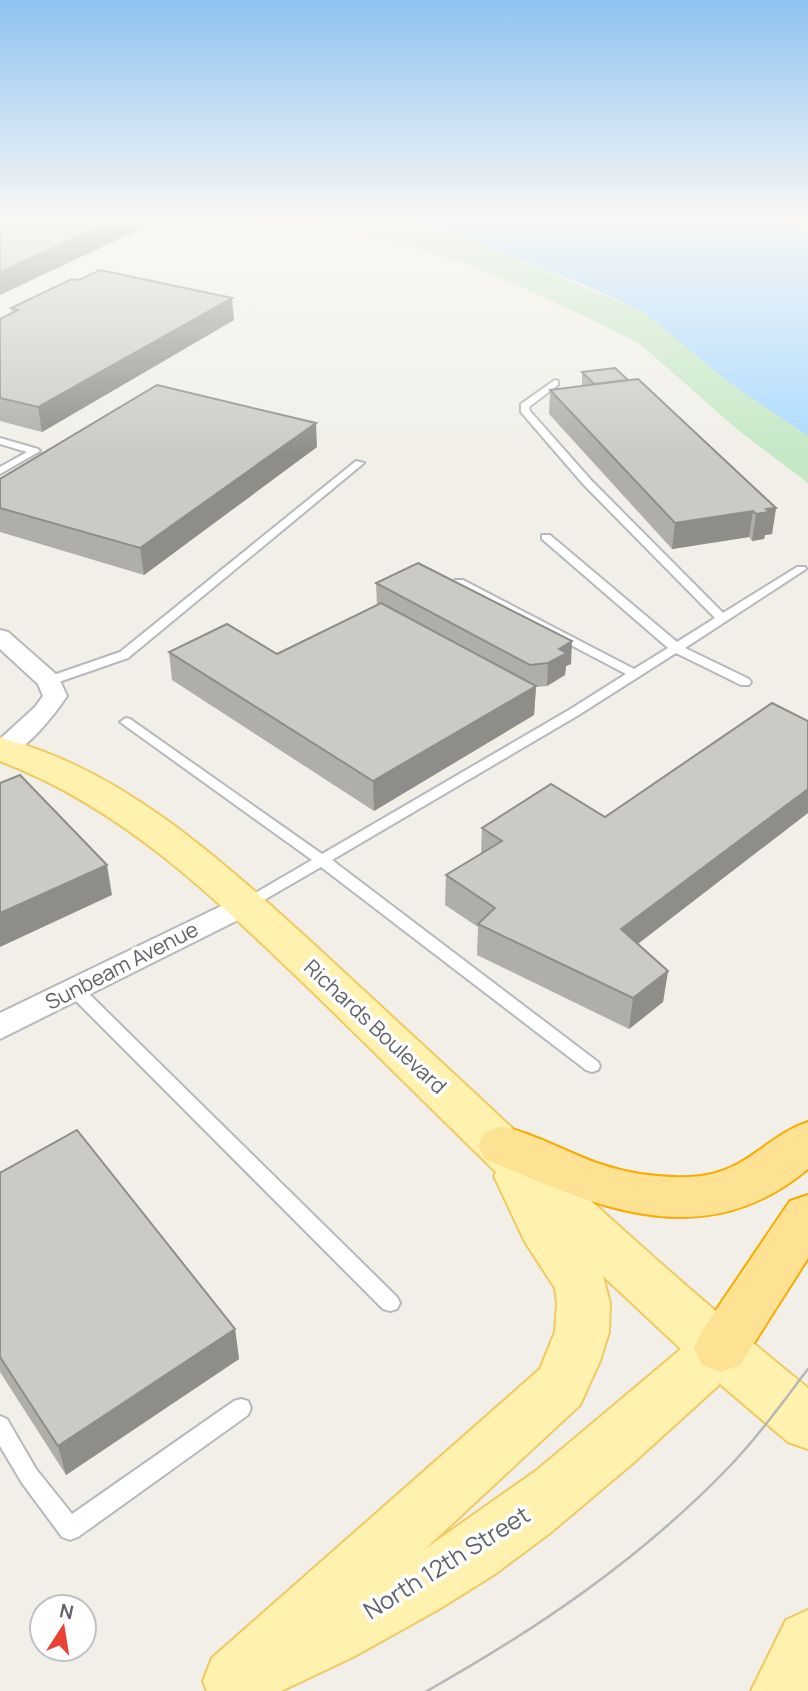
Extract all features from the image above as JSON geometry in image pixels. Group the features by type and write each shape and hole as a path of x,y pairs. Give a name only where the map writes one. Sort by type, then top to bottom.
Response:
{"highway":[{"path":"502,1146 619,1191 653,1199 720,1194 762,1176 808,1142"},
{"path":"720,1348 808,1216"}],"main road":[{"name":"Richards Boulevard","path":"1,749 62,773 139,817 193,859 502,1146 640,1279 808,1423"},
{"path":"225,1686 538,1409 560,1387 570,1369 578,1353 584,1316 578,1278 553,1243 502,1146"},
{"name":"North 12th Street","path":"225,1686 317,1642 418,1586 500,1535 603,1454 720,1348"}],"street":[{"path":"0,637 49,681 55,696 44,712 1,749"},
{"name":"Sunbeam Avenue","path":"0,1027 244,905"}],"lane":[{"path":"555,383 529,400 524,406 526,412 587,482 722,619"},
{"path":"0,441 35,451 0,471"},
{"path":"49,681 124,655 359,463"},
{"path":"546,537 676,648 745,681"},
{"path":"244,905 635,674 802,569"},
{"path":"459,582 635,674"},
{"path":"126,722 322,860 592,1066"},
{"path":"75,990 390,1303"},
{"path":"0,1426 29,1476 70,1529 241,1408"}],"green space":[{"path":"544,297 608,297 642,311 727,381 808,436 808,483 738,430 639,343"}],"water":[{"path":"611,297 808,297 808,436 727,381 642,311"}],"building":[{"path":"34,297 232,298 38,407 0,398 0,319 18,310 11,308"},
{"path":"615,368 628,380 594,384 582,372"},
{"path":"638,379 776,508 756,514 753,511 675,523 550,390"},
{"path":"157,385 316,423 140,548 0,508 0,479"},
{"path":"418,563 572,641 559,649 567,653 548,663 530,665 376,583"},
{"path":"381,603 536,686 373,781 169,652 227,624 277,654"},
{"path":"772,703 808,721 808,789 621,929 668,971 633,998 478,924 495,908 446,875 502,841 482,828 551,784 605,817"},
{"path":"20,775 107,865 0,913 0,783"},
{"path":"77,1130 235,1329 58,1446 0,1357 0,1173"}],"tram line":[{"path":"427,1691 547,1618 658,1533 738,1457 808,1369"}]}
